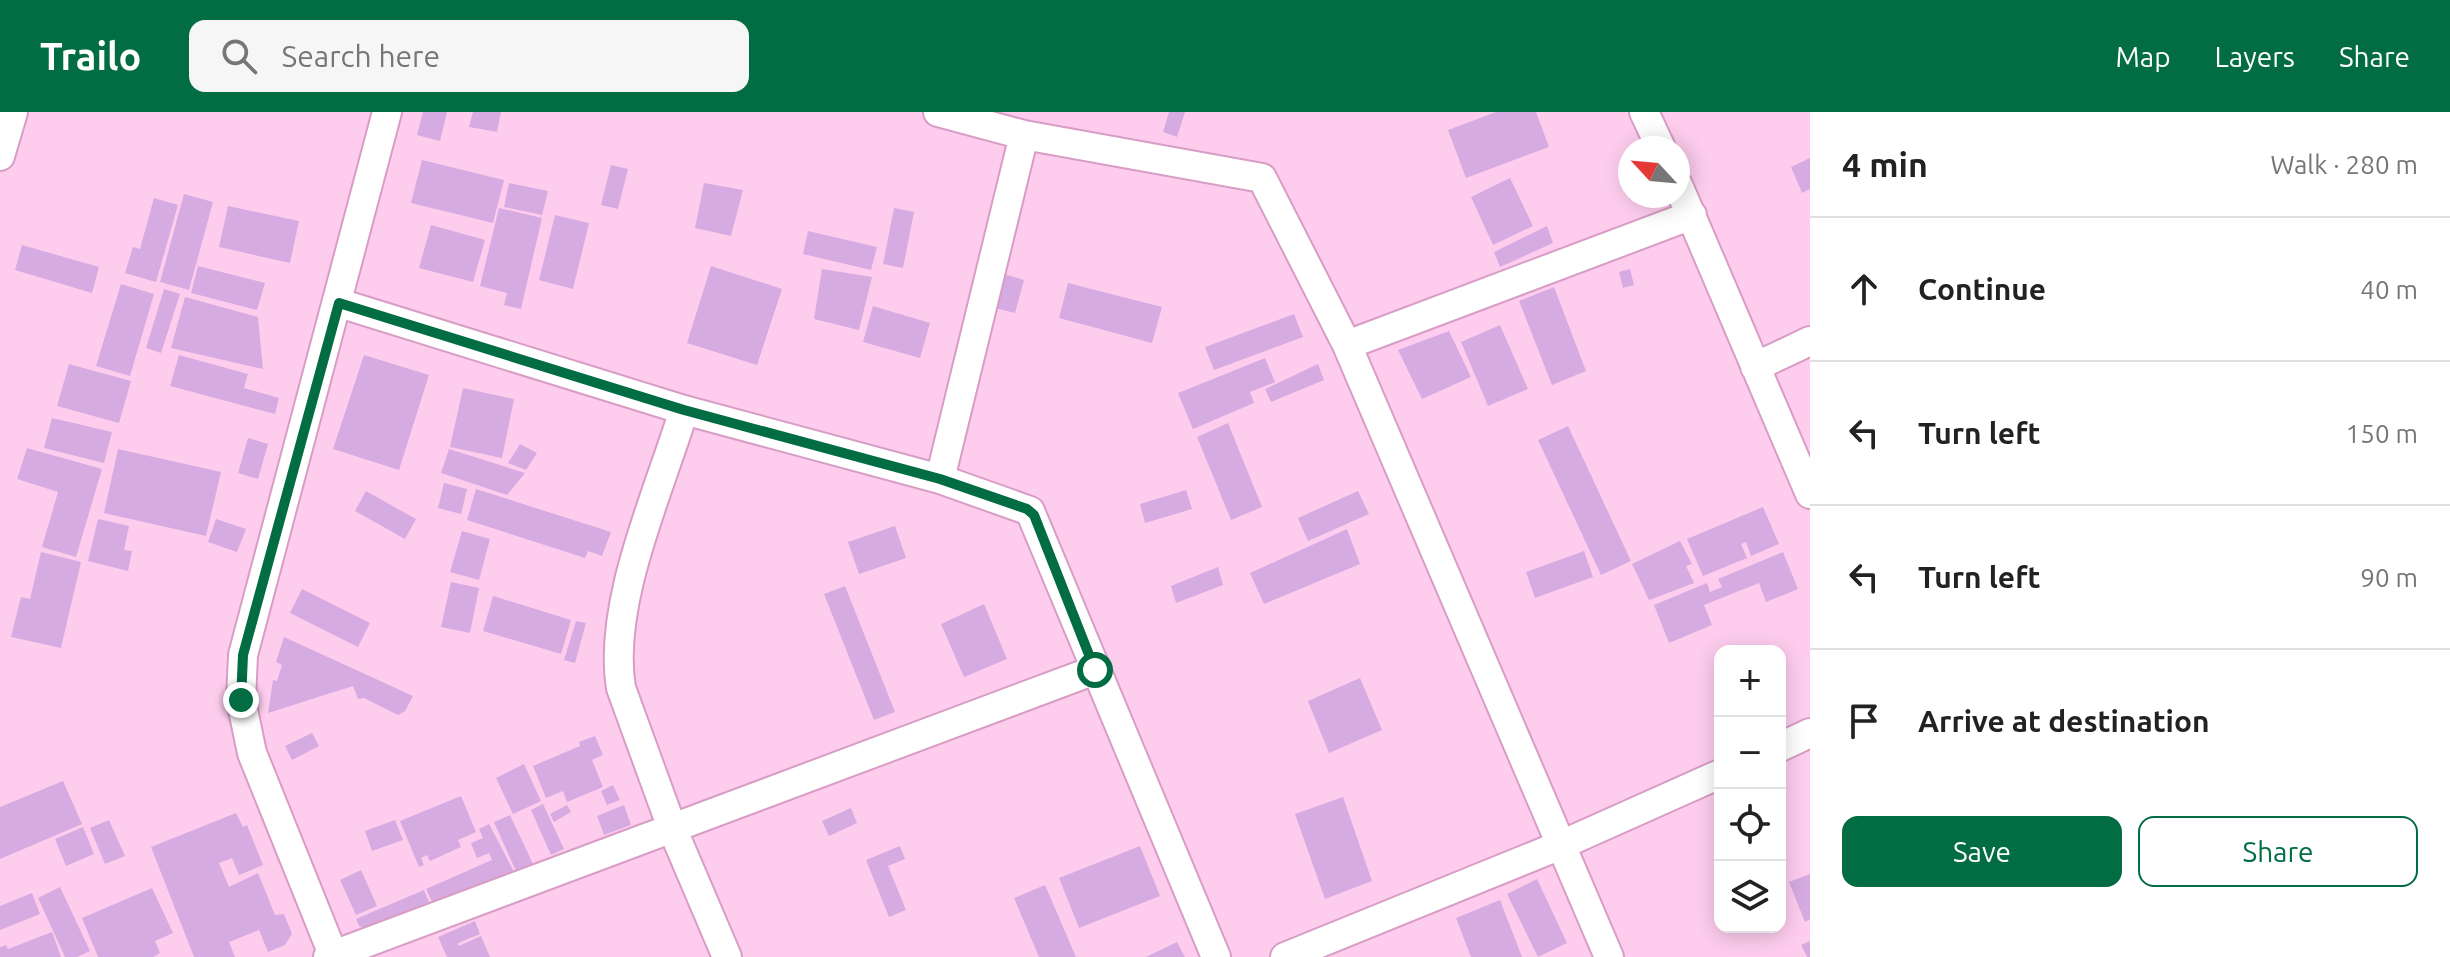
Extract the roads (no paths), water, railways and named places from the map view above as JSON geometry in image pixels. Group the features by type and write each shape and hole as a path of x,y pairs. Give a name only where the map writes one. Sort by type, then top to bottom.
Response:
{"street":[{"path":"0,156 13,112"},
{"path":"387,112 339,303 243,655 241,700 252,753 331,956 1095,670"},
{"path":"938,112 1024,135 1262,178 1347,345 1609,957"},
{"path":"1644,112 1655,136"},
{"path":"940,479 1024,135"},
{"path":"1689,208 1810,494"},
{"path":"1347,345 1692,215"},
{"path":"339,303 684,410 940,479 1032,512 1216,957"},
{"path":"1755,367 1810,341"},
{"path":"684,410 628,580 617,650 621,688 672,828 727,957"},
{"path":"1786,744 1810,733"},
{"path":"1285,957 1561,845 1714,777"}]}
